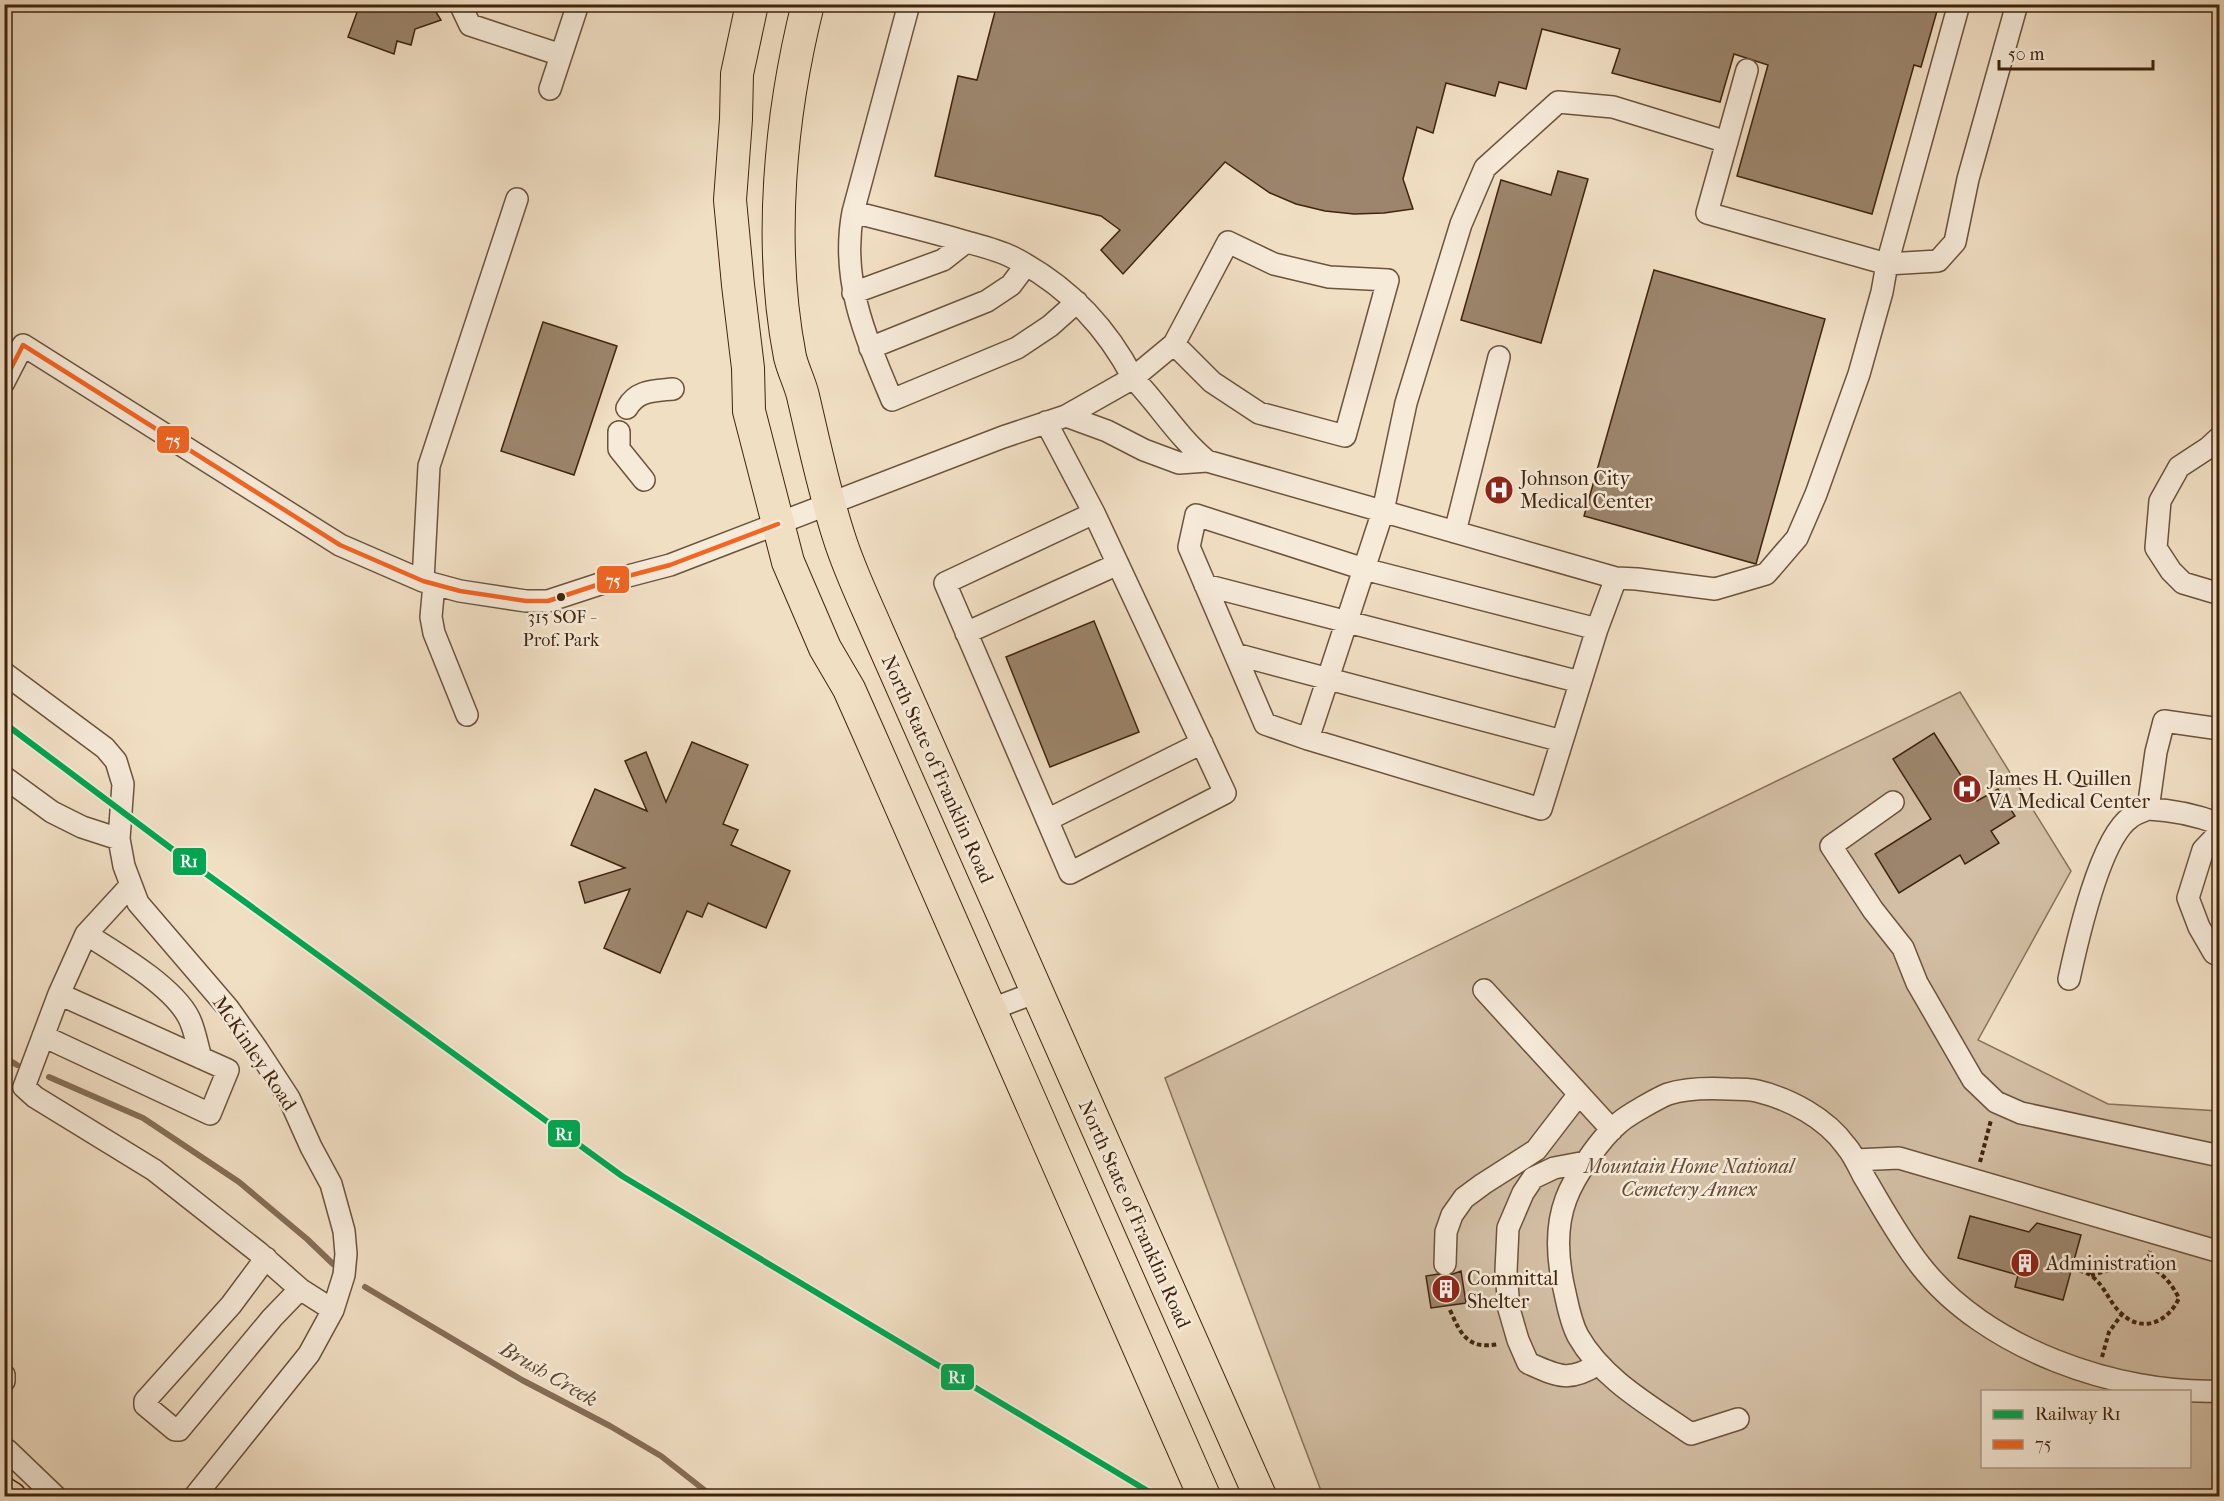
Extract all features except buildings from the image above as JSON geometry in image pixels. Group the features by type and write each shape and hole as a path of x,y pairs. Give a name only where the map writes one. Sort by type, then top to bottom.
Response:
{"highway":[{"path":"752,4 737,74 730,200 748,368 749,411 788,562 825,648 849,689 1204,1497"},
{"name":"North State of Franklin Road","path":"808,4 788,104 780,184 780,251 790,359 800,383 829,505 840,540 877,630 1260,1497"}],"main road":[{"path":"4,1491 12,1497"}],"street":[{"path":"460,4 470,25 561,55"},
{"path":"550,89 578,4"},
{"path":"909,4 849,232 848,260 853,293 870,348 892,400 1017,348 1050,326 1077,302"},
{"path":"1066,416 1107,431 1144,450 1179,464 1207,461 1616,578 1715,589 1766,574 1797,538 1816,494 1858,374 1959,4"},
{"path":"1747,70 1707,213 1887,264 1938,261 1954,242 1968,179 2017,4"},
{"path":"1308,739 1383,511 1406,403 1461,224 1485,168 1558,102 1613,107 1727,142"},
{"path":"467,715 430,618 429,466 517,199"},
{"path":"853,212 1011,256 1061,288 1093,318 1119,352 1133,378 1151,397 1187,445 1207,461"},
{"path":"853,293 943,260 966,242"},
{"path":"4,382 23,345 339,545 429,583 460,591 526,601 548,601 609,581 670,566 1066,416 1133,378 1174,344 1228,242 1274,264 1329,277 1388,280 1345,436 1259,413 1212,382 1174,344"},
{"path":"870,348 987,301 1011,285 1026,265"},
{"path":"1455,532 1499,357"},
{"path":"627,408 632,399 644,393 673,389"},
{"path":"1046,422 1094,513 1225,793 1070,873 945,583 1094,513"},
{"path":"619,432 619,449 644,480"},
{"path":"2220,437 2180,467 2160,501 2156,548 2171,571 2183,583 2220,594"},
{"path":"1597,629 1364,569 1196,515 1189,547 1265,724 1541,809 1597,629 1616,578"},
{"path":"966,633 1118,564"},
{"path":"1205,585 1580,682"},
{"path":"1235,654 1562,741"},
{"name":"McKinley Road","path":"4,673 105,748 116,761 123,784 119,839 124,866 138,903 228,1008 289,1098 331,1184 344,1231 346,1254 344,1275 333,1310 309,1354 195,1497"},
{"path":"2157,809 2156,752 2164,721 2220,729"},
{"path":"1047,820 1202,743"},
{"path":"4,777 52,812 82,827 119,839"},
{"path":"1893,802 1831,846 1873,910 1903,948 1929,1004 1973,1080 1996,1102 2020,1113 2220,1156"},
{"path":"2069,979 2081,926 2104,858 2120,829 2130,817 2157,809 2202,817 2220,824"},
{"path":"2220,832 2203,850 2188,898 2199,927 2214,953 2220,956"},
{"path":"131,885 86,934 59,994 24,1087 35,1097 154,1170 266,1258 300,1289 333,1310"},
{"path":"86,934 136,966 168,992 189,1018 201,1058"},
{"path":"1484,990 1612,1130"},
{"path":"989,1010 1037,992"},
{"path":"43,1036 210,1114 228,1070 59,994"},
{"path":"1738,1419 1691,1434 1619,1383 1598,1364 1577,1335 1568,1308 1560,1270 1560,1235 1565,1201 1578,1172 1620,1122 1668,1094 1708,1088 1755,1090 1786,1100 1818,1118 1846,1145 1904,1243 1922,1268 1954,1300 2001,1334 2062,1363 2115,1381 2165,1389 2220,1390"},
{"path":"1445,1264 1446,1232 1452,1215 1464,1198 1536,1150 1579,1094"},
{"path":"1855,1160 1899,1158 2220,1252"},
{"path":"1586,1162 1554,1168 1533,1178 1523,1193 1508,1228 1506,1271 1509,1309 1528,1363 1556,1376 1583,1374 1598,1364"},
{"path":"266,1258 231,1305 145,1401 145,1405 174,1430 179,1430 272,1318 300,1289"},
{"path":"4,1376 4,1381"},
{"path":"5,1447 55,1497"}],"path":[{"path":"1975,1180 1996,1102"},
{"path":"2072,1268 2091,1275 2129,1320 2150,1323 2163,1319 2174,1310 2179,1298 2172,1284 2163,1275 2146,1266 2131,1264 2091,1275"},
{"path":"1450,1310 1461,1335 1479,1345 1494,1345 1518,1340"},
{"path":"2097,1375 2109,1332 2122,1314"}],"green space":[{"name":"Mountain Home National Cemetery Annex","path":"1960,692 2071,871 1978,1040 2108,1104 2219,1111 2219,1496 1323,1496 1165,1078"}],"waterway":[{"name":"Brush Creek","path":"4,1057 17,1065"},
{"name":"Brush Creek","path":"49,1077 143,1118 239,1182 333,1264"},
{"name":"Brush Creek","path":"365,1287 522,1380 610,1426 661,1456 712,1496"}],"rail line":[{"name":"R1","path":"4,723 172,849 622,1176 1156,1496"}],"transit line":[{"name":"75","path":"4,382 23,345 340,545 423,581 460,591 526,601 548,601 609,581 670,565 778,524"}],"place":[{"name":"Johnson City Medical Center","path":"1499,490"},
{"name":"315 SOF - Prof. Park","path":"561,597"},
{"name":"James H. Quillen VA Medical Center","path":"1967,789"},
{"name":"Administration","path":"2025,1263"},
{"name":"Committal Shelter","path":"1446,1289"}]}
